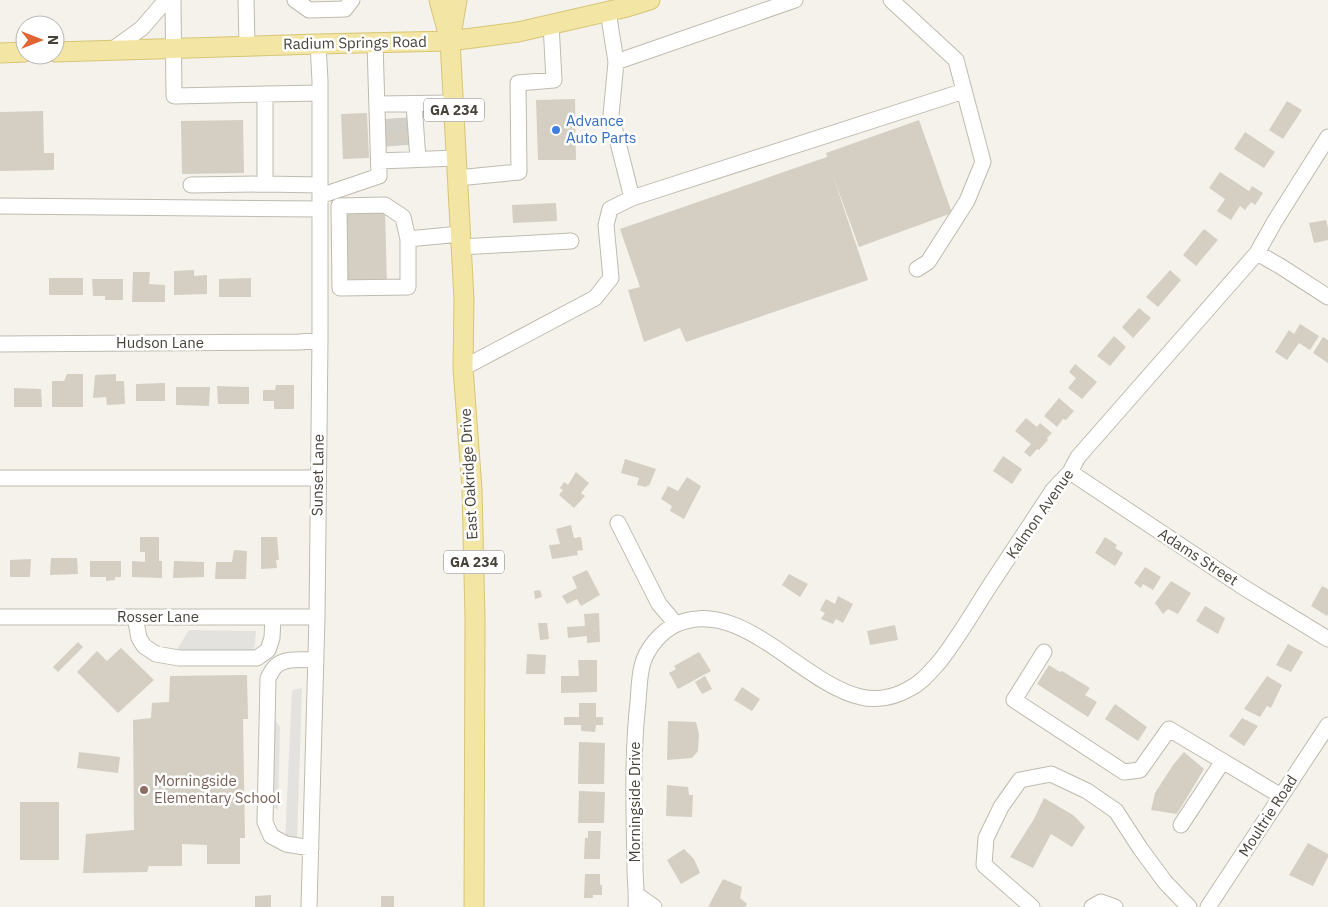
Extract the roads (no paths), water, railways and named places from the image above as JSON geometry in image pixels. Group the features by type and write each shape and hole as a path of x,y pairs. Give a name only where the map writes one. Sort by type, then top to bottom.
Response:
{"main road":[{"name":"East Oakridge Drive","path":"439,0 450,41 464,299 463,368 472,488 475,599 474,907"},
{"name":"East Oakridge Drive","path":"450,41 457,0"},
{"name":"Radium Springs Road","path":"65,52 450,41 518,32 650,0"},
{"path":"0,53 15,52"}],"street":[{"path":"112,50 142,28 160,6 173,0 174,96 320,93"},
{"path":"246,0 247,46"},
{"path":"295,0 309,10 345,9 352,0"},
{"path":"616,62 795,0"},
{"path":"890,0 956,60 983,162 968,201 928,262 917,269"},
{"path":"608,11 616,62 611,115 632,198"},
{"path":"457,178 519,172 518,83 554,80 551,24"},
{"path":"374,43 397,109 404,154"},
{"name":"Sunset Lane","path":"309,907 317,618 320,340 320,93 318,44"},
{"path":"463,368 595,298 611,278 606,225 610,209 632,198 964,91"},
{"path":"265,94 265,184"},
{"path":"397,109 453,103"},
{"path":"0,206 320,202 379,176 379,161 397,109"},
{"name":"Kalmon Avenue","path":"639,698 642,666 647,654 660,636 676,624 707,618 724,621 750,632 839,688 864,698 894,695 908,690 923,681 953,645 1053,490 1070,472 1078,457 1257,253 1328,137"},
{"path":"379,161 404,154 456,158"},
{"path":"191,185 265,184 320,202 339,219"},
{"path":"384,205 403,217 408,238 408,287 340,288 339,206 384,205"},
{"path":"408,238 460,241 571,241"},
{"path":"1257,253 1328,297"},
{"name":"Hudson Lane","path":"0,344 281,342 320,340"},
{"name":"Adams Street","path":"1070,472 1243,587 1328,639"},
{"path":"0,478 318,478"},
{"path":"618,523 659,604 676,624"},
{"name":"Rosser Lane","path":"0,617 317,618"},
{"path":"135,617 139,638 144,646 156,654 179,658 257,658 268,650 272,638 273,617"},
{"path":"1044,652 1014,700 1124,772 1140,770 1169,729 1281,796"},
{"path":"311,848 286,844 271,836 265,822 268,678 276,666 286,662 316,660"},
{"name":"Morningside Drive","path":"636,901 635,728 639,698"},
{"name":"Moultrie Road","path":"1208,907 1328,725"},
{"path":"1182,825 1223,761"},
{"path":"1032,907 984,865 986,838 1000,807 1020,780 1051,774 1086,791 1116,811 1165,882 1189,907"},
{"path":"636,901 654,907"},
{"path":"1092,907 1101,902 1115,907"}],"tunnel":[{"path":"404,118 406,145"},
{"path":"392,119 394,146"}],"place":[{"name":"Advance Auto Parts","path":"556,130"},
{"name":"Morningside Elementary School","path":"144,790"}]}
